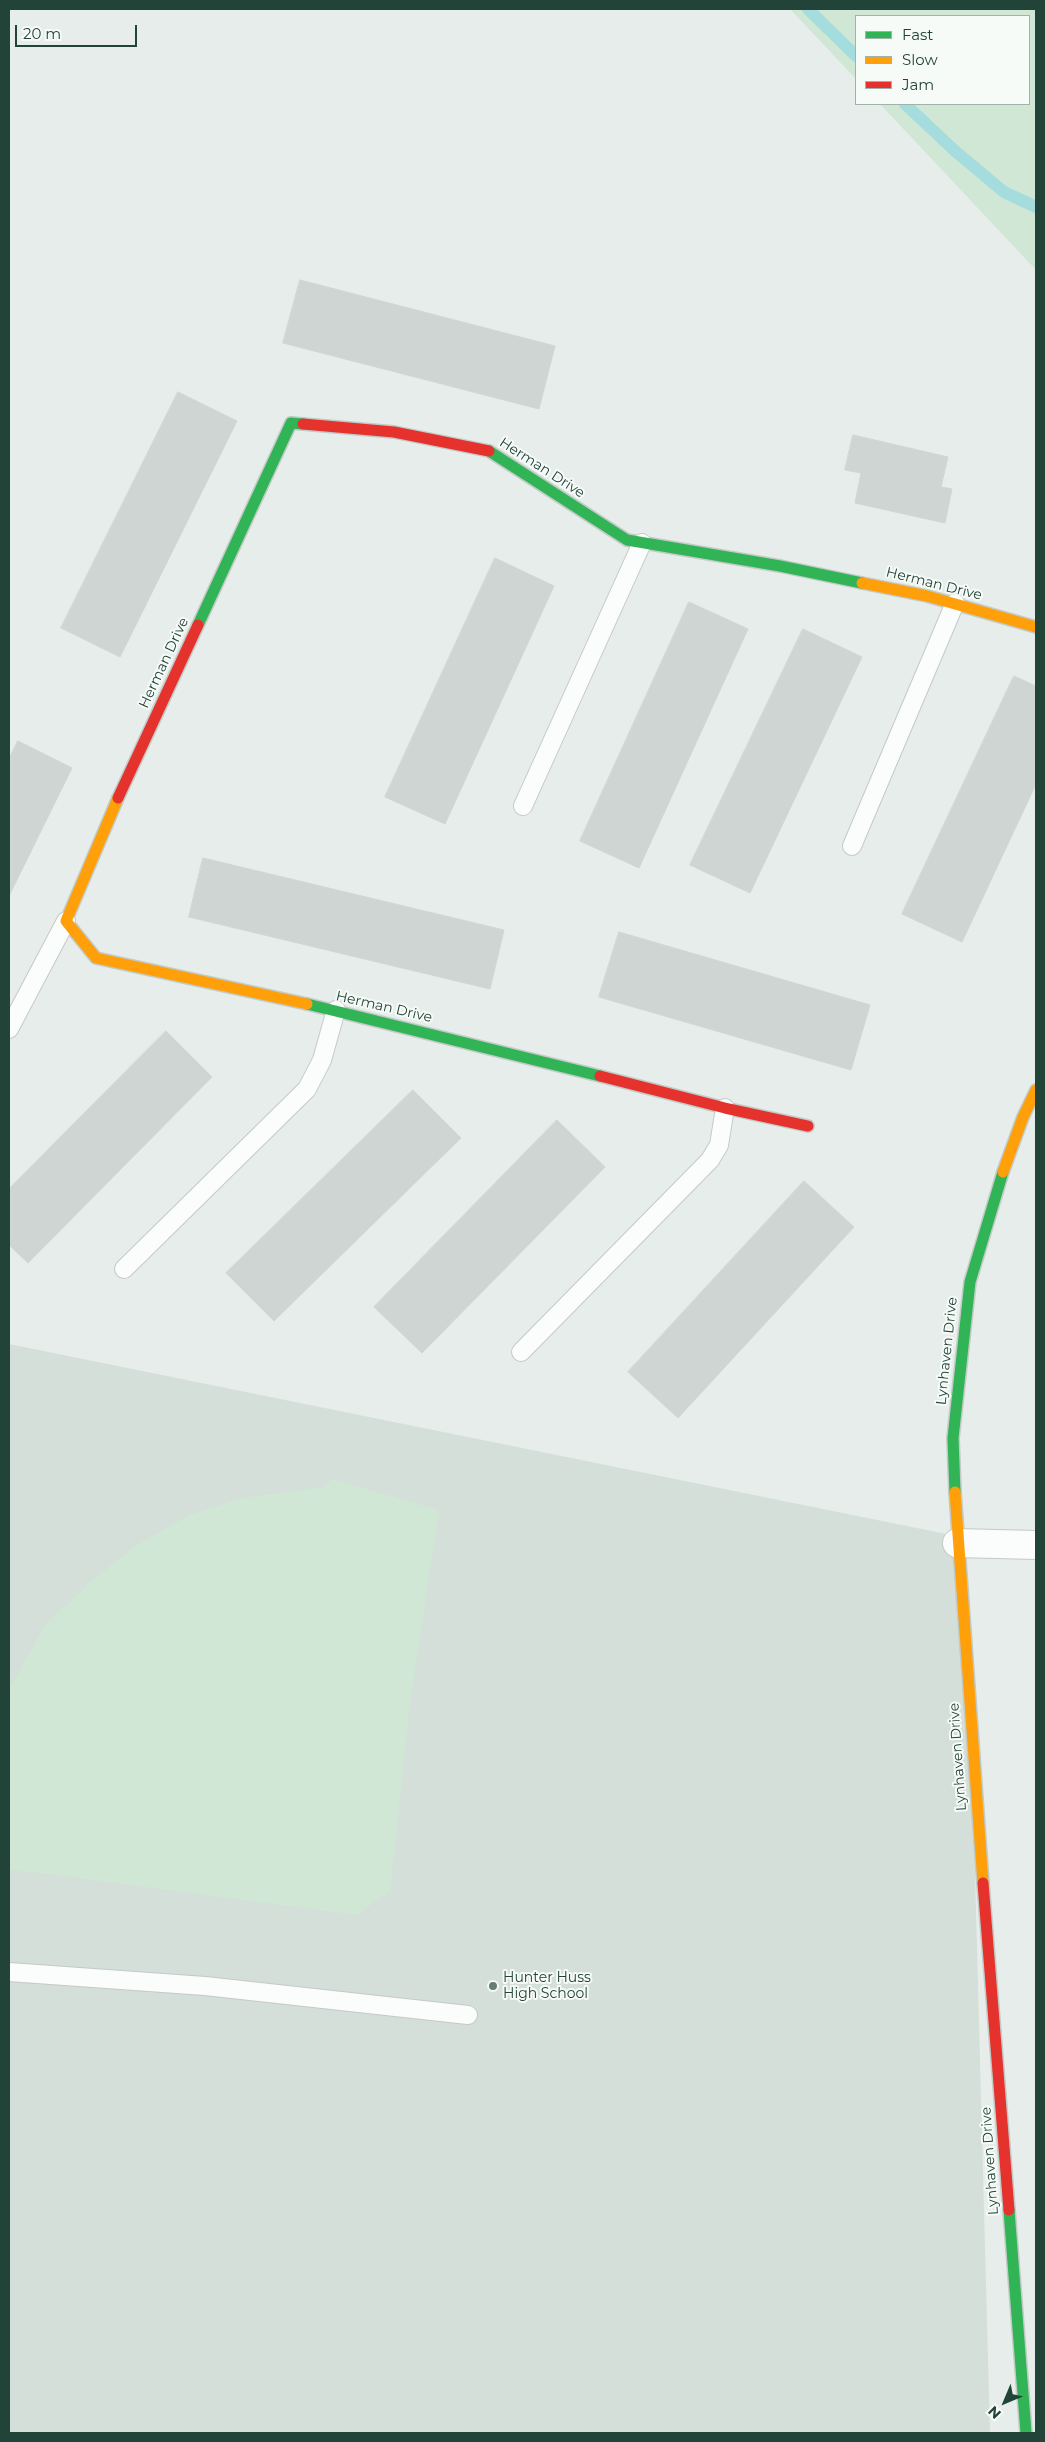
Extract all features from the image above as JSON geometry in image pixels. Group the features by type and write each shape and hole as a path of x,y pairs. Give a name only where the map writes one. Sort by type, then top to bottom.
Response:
{"street":[{"name":"Herman Drive","path":"808,1126 725,1108 336,1010 96,958 66,921 102,832 291,423 394,432 491,451 627,540 789,568 927,596 1036,627"},
{"name":"Lynhaven Drive","path":"1026,2433 957,1543 953,1438 970,1282 996,1191 1023,1117 1036,1090"},
{"path":"957,1543 1036,1545"}],"lane":[{"path":"523,806 642,543"},
{"path":"852,846 955,603"},
{"path":"9,1029 66,921"},
{"path":"124,1270 307,1090 322,1060 336,1010"},
{"path":"521,1352 710,1160 719,1145 725,1108"},
{"path":"9,1972 205,1986 468,2015"}],"shaded area":[{"name":"Hunter Huss High School","path":"9,1344 966,1538 990,2433 9,2433"}],"green space":[{"path":"790,9 1036,9 1036,270 881,105 1030,105 1030,15 855,15 855,78"},
{"path":"332,1479 439,1510 410,1702 390,1891 357,1915 9,1869 9,1689 46,1624 90,1582 138,1544 190,1515 243,1498 323,1487"}],"building":[{"path":"300,280 555,346 539,409 283,343"},
{"path":"178,392 237,421 120,657 61,628"},
{"path":"853,435 948,457 941,487 952,489 945,523 855,503 861,473 845,470"},
{"path":"495,558 554,586 445,824 385,797"},
{"path":"689,602 748,629 639,868 580,841"},
{"path":"803,629 862,657 750,893 690,865"},
{"path":"1014,676 1036,686 1036,784 962,942 902,914"},
{"path":"18,741 72,768 9,896 9,759"},
{"path":"203,858 504,930 490,989 189,917"},
{"path":"619,932 870,1005 851,1070 599,997"},
{"path":"166,1031 212,1077 28,1263 9,1245 9,1189"},
{"path":"413,1090 461,1138 274,1321 226,1273"},
{"path":"557,1120 605,1167 422,1353 374,1307"},
{"path":"804,1181 854,1227 678,1418 628,1372"}],"waterway":[{"path":"808,9 855,55"},
{"path":"906,105 955,151 1004,192 1036,207"}],"traffic: fast":[{"path":"198,625 291,423 303,424"},
{"path":"489,451 627,540 780,566 862,583"},
{"path":"307,1004 600,1076"},
{"path":"955,1492 953,1438 970,1282 1003,1172"},
{"path":"1009,2210 1026,2433"}],"traffic: slow":[{"path":"862,583 927,596 1036,627"},
{"path":"118,798 66,921 96,958 307,1004"},
{"path":"1003,1172 1023,1117 1036,1090"},
{"path":"955,1492 983,1883"}],"traffic: jam":[{"path":"303,424 394,432 489,451"},
{"path":"118,798 198,625"},
{"path":"600,1076 725,1108 808,1126"},
{"path":"983,1883 1009,2210"}],"place":[{"name":"Hunter Huss High School","path":"493,1986"}]}
